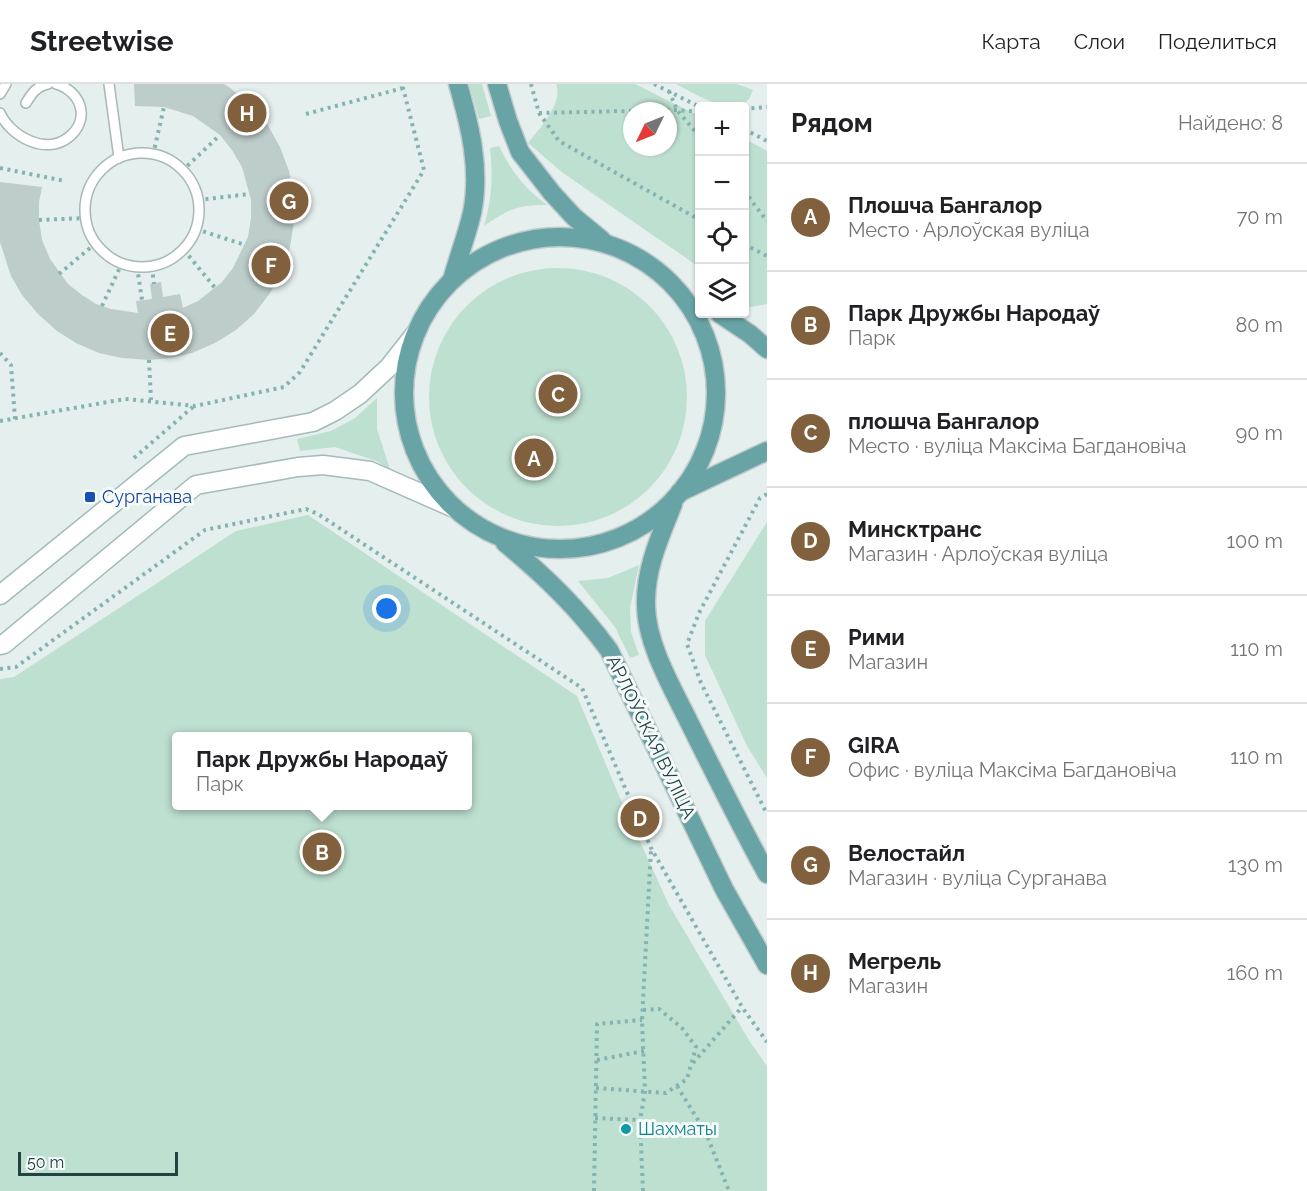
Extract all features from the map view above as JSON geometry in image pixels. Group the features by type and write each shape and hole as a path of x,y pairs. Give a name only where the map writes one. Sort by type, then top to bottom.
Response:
{"main road":[{"path":"452,280 472,212 476,163 471,130 458,84"},
{"path":"497,84 520,152 574,217 606,243"},
{"path":"0,595 184,446 313,422 335,411 360,394 389,367 415,334 431,304 452,280 472,263 497,249 527,240 559,236 606,243 625,250 653,266 695,296"},
{"path":"653,266 679,291 706,334 717,383 717,406 712,433 678,496 651,559 645,605 651,633 668,678 767,874"},
{"path":"728,318 758,333 767,349"},
{"path":"415,334 406,364 405,388 406,414 411,438 420,461 433,483 454,508"},
{"path":"0,645 196,485 298,467 323,465 370,471 454,508 497,536 540,548 571,549 601,545 627,535 678,496 767,452"},
{"name":"АРЛОЎСКАЯ ВУЛІЦА","path":"497,536 550,581 587,620 609,650 724,889 767,965"}],"lane":[{"path":"0,94 6,84"},
{"path":"26,103 40,86 48,84"},
{"path":"0,113 5,124 19,136 39,144 57,143 69,137 81,120 81,107 75,95 65,87 56,84"},
{"path":"109,84 120,158"},
{"path":"139,153 153,155 176,164 189,178 198,200 199,215 196,229 184,250 169,261 152,267 137,267 122,263 102,250 91,235 86,218 86,199 93,182 104,168 120,158 139,153"}],"path":[{"path":"531,84 539,113 559,141 695,218"},
{"path":"654,84 695,105"},
{"path":"0,421 125,399 195,406 284,387 300,372 424,170 402,86 306,114"},
{"path":"669,92 673,102"},
{"path":"153,155 164,107"},
{"path":"749,109 767,107"},
{"path":"677,110 695,112"},
{"path":"677,110 695,132"},
{"path":"539,113 623,111"},
{"path":"749,132 767,141"},
{"path":"182,171 220,135"},
{"path":"0,168 65,181"},
{"path":"198,200 250,194"},
{"path":"749,197 767,221"},
{"path":"39,220 86,218"},
{"path":"196,229 245,245"},
{"path":"59,274 96,243"},
{"path":"749,247 767,256"},
{"path":"184,250 216,289"},
{"path":"102,306 122,263"},
{"path":"137,267 142,300"},
{"path":"152,267 154,284"},
{"path":"0,353 11,365 15,418"},
{"path":"149,360 151,400"},
{"path":"134,459 195,406"},
{"path":"767,494 760,498 699,613 687,644 701,683 767,814"},
{"path":"0,669 16,667 206,530 306,509 318,514 582,688 651,848 742,1007 767,1042"},
{"path":"643,1191 640,1120 645,1092 642,1010 651,848"},
{"path":"691,1065 742,1007"},
{"path":"596,1088 666,1093 687,1079 696,1047 682,1028 659,1009 642,1010"},
{"path":"594,1191 597,1024 642,1020"},
{"path":"597,1060 644,1051"},
{"path":"677,1086 706,1133 729,1191"},
{"path":"596,1118 640,1120"}],"green space":[{"path":"469,84 482,84 491,116 479,119"},
{"path":"556,84 635,84 671,102 623,102 623,156 677,156 677,105 695,114 695,264 563,173 528,143 544,123 557,99"},
{"path":"676,84 737,84 753,90 746,102 714,102"},
{"path":"749,141 767,151 767,304 749,307"},
{"path":"499,146 519,179 547,205 514,209 484,226 491,187 490,148"},
{"path":"545,268 571,268 595,273 619,283 640,297 658,315 672,336 682,360 687,397 685,422 672,458 658,479 640,497 619,511 595,521 571,526 545,526 521,521 497,511 476,497 458,479 444,458 434,434 429,410 429,384 434,360 444,336 458,315 476,297 497,283 521,273"},
{"path":"377,398 377,429 390,469 376,461 335,447 300,451 297,439 331,431 355,418"},
{"path":"308,515 577,696 669,905 750,1042 767,1066 767,1191 0,1191 0,679 14,677 236,531"},
{"path":"767,522 767,778 747,746 705,655 705,621"},
{"path":"639,565 630,608 631,632 639,655 630,658 615,627 578,581 608,578"}],"building":[{"path":"134,84 224,84 229,87 250,104 266,122 280,147 289,171 294,197 294,222 290,247 282,271 270,293 254,314 236,330 215,343 192,353 171,358 149,360 99,353 76,343 57,331 22,295 11,276 0,242 0,182 42,187 39,220 42,240 50,259 68,284 96,304 138,313 136,301 152,299 150,284 161,282 163,297 180,294 183,308 198,301 222,282 233,268 248,237 251,200 242,167 220,135 193,116 164,107 135,106"}],"place":[{"name":"Мегрель","path":"247,113"},
{"name":"Велостайл","path":"289,201"},
{"name":"GIRA","path":"271,265"},
{"name":"Рими","path":"170,333"},
{"name":"плошча Бангалор","path":"558,394"},
{"name":"Плошча Бангалор","path":"534,458"},
{"name":"Сурганава","path":"90,497"},
{"name":"Минсктранс","path":"640,818"},
{"name":"Парк Дружбы Народаў","path":"322,852"},
{"name":"Шахматы","path":"626,1129"}]}
